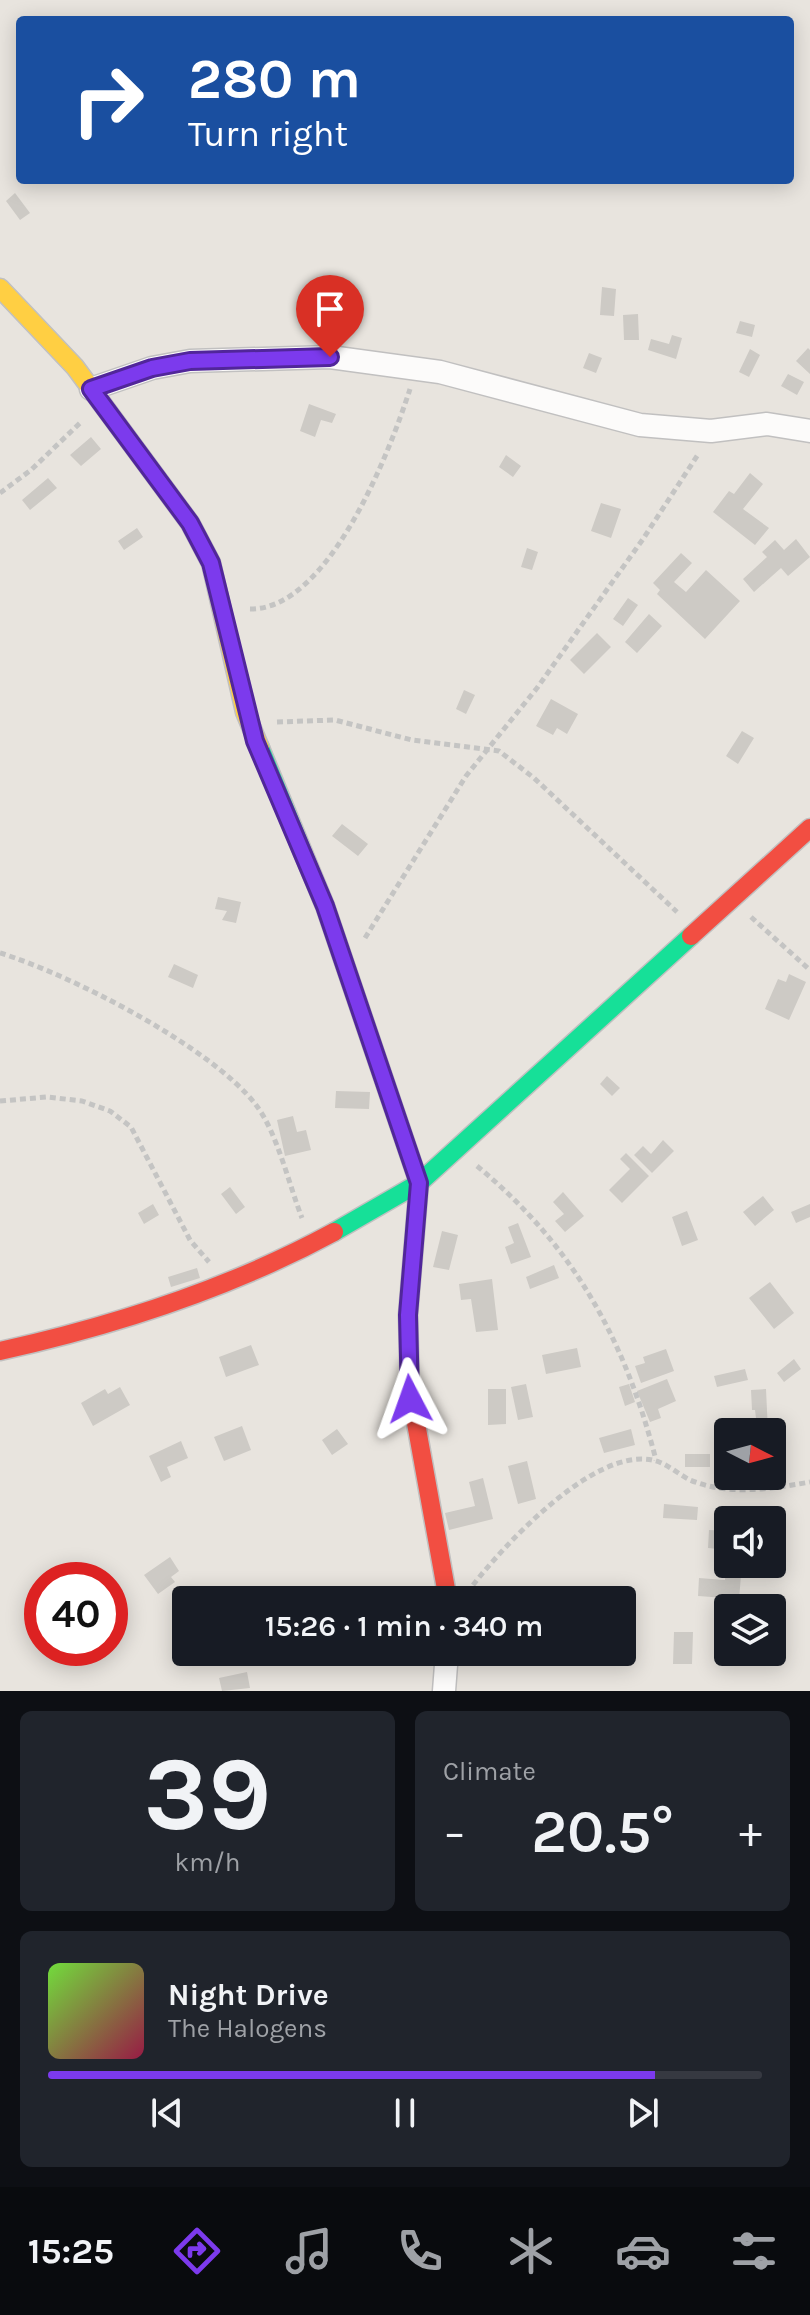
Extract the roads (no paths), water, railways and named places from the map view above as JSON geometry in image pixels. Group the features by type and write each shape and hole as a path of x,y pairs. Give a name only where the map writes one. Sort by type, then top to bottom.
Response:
{"street":[{"path":"0,288 96,396 190,523 211,563 224,609 245,712 346,967 419,1183 408,1315 407,1375 445,1586"},
{"path":"96,396 152,368 225,358 330,357 416,369 640,425 711,431 767,424 810,431"},
{"path":"0,1351 75,1336 167,1309 362,1219 419,1183 810,828"},
{"path":"444,1691 446,1666"}]}
